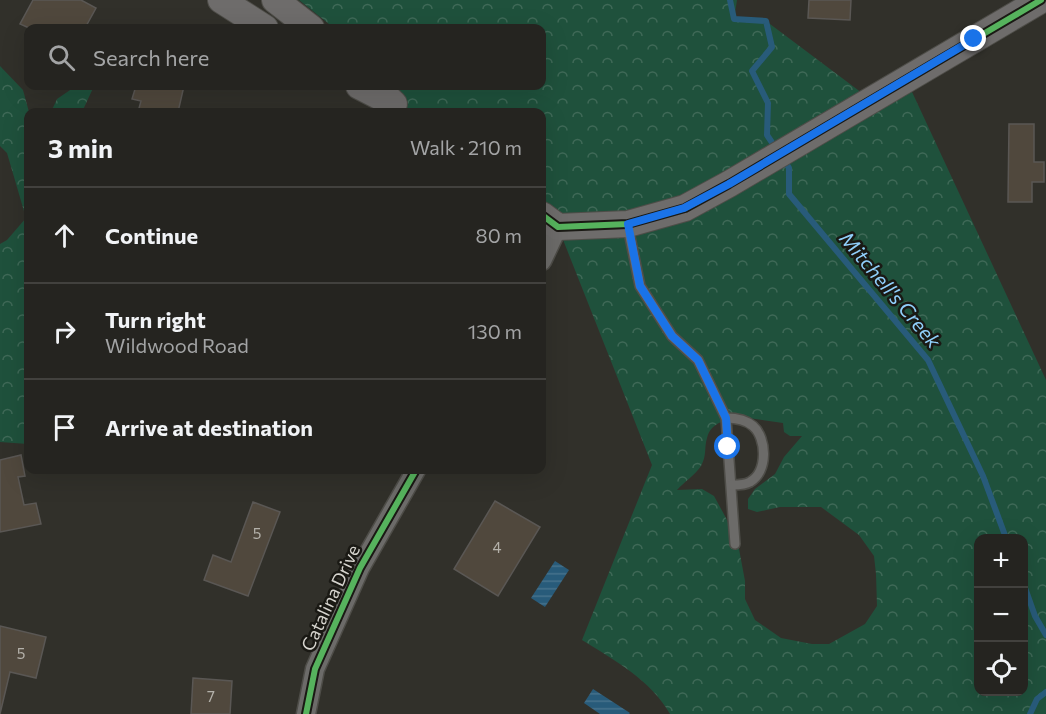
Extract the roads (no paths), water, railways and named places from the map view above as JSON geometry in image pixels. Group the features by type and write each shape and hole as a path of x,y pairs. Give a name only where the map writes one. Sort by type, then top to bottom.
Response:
{"street":[{"path":"221,0 259,24"},
{"path":"275,0 306,24"},
{"path":"546,241 550,221 628,224 684,208 729,184 1041,0"},
{"path":"366,90 400,108"},
{"path":"380,90 400,108"},
{"name":"Catalina Drive","path":"306,714 315,669 351,588 414,474"}],"lane":[{"path":"628,224 640,286 672,336 698,360 726,418 735,544"},
{"path":"726,418 737,418 753,425 763,446 761,467 757,476 750,482 732,485"}],"water":[{"path":"555,561 569,570 545,607 531,598"},
{"path":"593,689 630,713 600,714 584,703"}],"waterway":[{"name":"Mitchell's Creek","path":"730,0 734,19 766,21 772,47 752,71 768,103 767,135 777,150"},
{"name":"Mitchell's Creek","path":"783,158 789,168 789,194 928,360 983,476 1005,534"},
{"name":"Mitchell's Creek","path":"1025,588 1035,616 1046,635"},
{"name":"Mitchell's Creek","path":"1030,714 1037,699 1046,692"}]}
